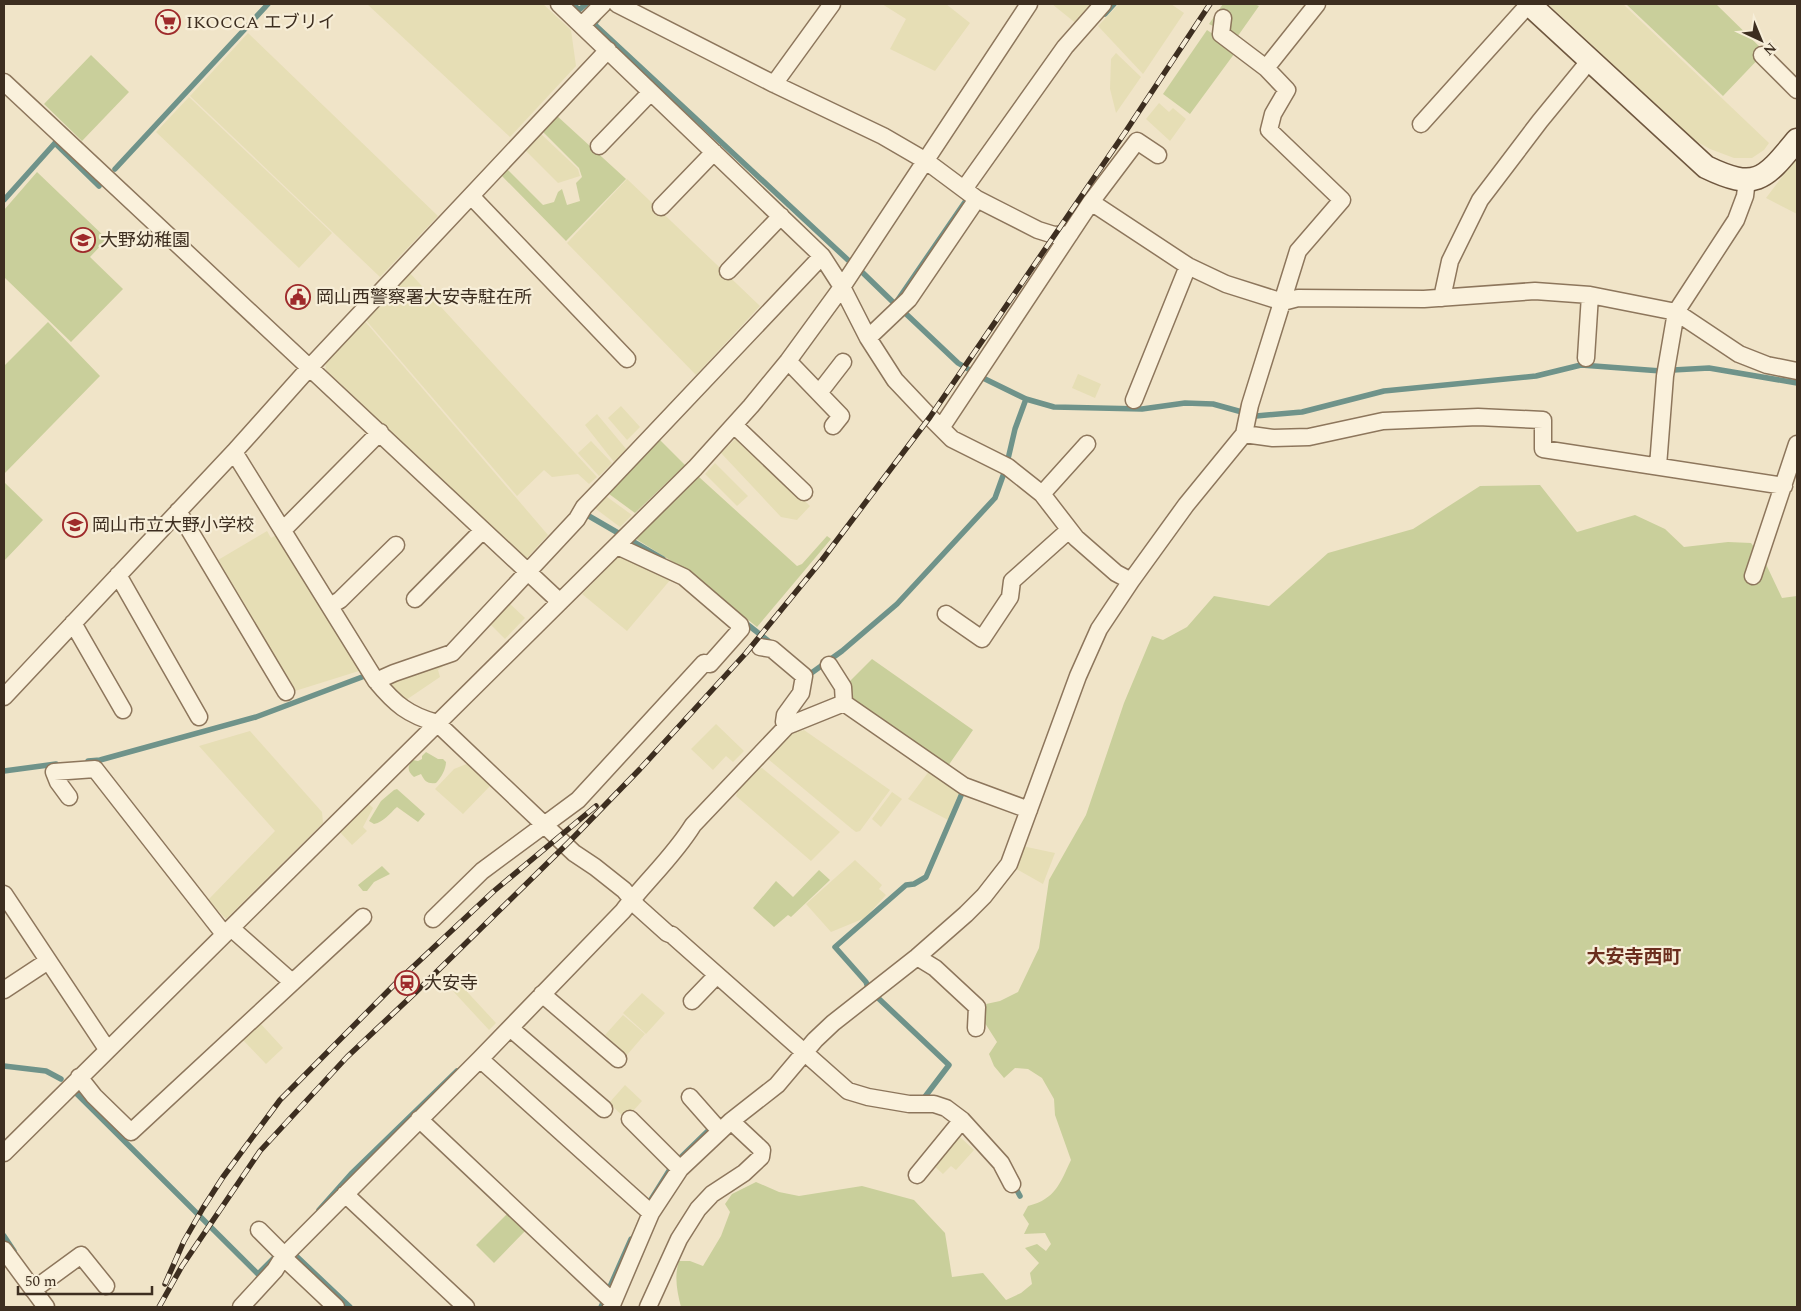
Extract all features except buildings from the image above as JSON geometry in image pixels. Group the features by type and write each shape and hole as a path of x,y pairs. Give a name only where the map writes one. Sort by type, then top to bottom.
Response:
{"street":[{"path":"559,4 822,256 842,287 868,338 895,380 952,440 1008,467 1042,494 1076,538 1116,573 1131,580"},
{"path":"582,25 603,4"},
{"path":"617,4 774,84 883,136 926,161 971,194 1038,230 1054,235 1070,234"},
{"path":"774,84 832,4"},
{"path":"4,1153 695,468 788,361 842,287 1029,4"},
{"path":"868,338 908,299 971,194 1064,47 1103,4"},
{"path":"1266,68 1317,4"},
{"path":"1421,124 1529,4 1706,167 1728,177 1746,180 1764,175 1780,161 1797,140"},
{"path":"419,1119 609,1300 648,1210 676,1166 720,1126 777,1085 815,1040 833,1023 917,956 984,896 1009,864 1078,676 1099,629 1131,580 1186,504 1244,434 1250,405 1298,251 1342,200 1269,130 1273,114 1287,90 1266,68 1221,34 1223,18"},
{"path":"4,697 234,452 310,367 608,50"},
{"path":"1762,55 1797,90"},
{"path":"1442,298 1450,261 1480,200 1540,121 1590,60"},
{"path":"4,82 560,601"},
{"path":"599,146 651,92"},
{"path":"941,428 1070,234 1137,141 1158,155"},
{"path":"661,207 714,152"},
{"path":"1658,466 1665,376 1676,312 1736,220 1745,196 1746,180"},
{"path":"471,196 627,359"},
{"path":"1092,202 1188,266 1226,284 1283,302 1298,298 1442,298 1535,291 1590,295 1676,312 1739,354 1767,366 1797,372"},
{"path":"728,271 781,216"},
{"path":"377,677 452,653 822,256"},
{"path":"1134,400 1188,266"},
{"path":"1586,358 1590,295"},
{"path":"788,361 841,416 833,426"},
{"path":"819,393 843,362"},
{"path":"1244,434 1273,438 1309,437 1383,420 1478,417 1543,420 1543,449 1658,466 1790,479"},
{"path":"734,424 804,492"},
{"path":"283,530 380,432"},
{"path":"1042,494 1087,444"},
{"path":"1753,576 1790,479 1797,444"},
{"path":"234,452 330,606 392,700 406,711 437,723 549,822 574,853 624,890 667,933 848,1090 868,1097 909,1104 934,1104 946,1108 962,1120 1002,1163 1012,1184"},
{"path":"178,511 286,692"},
{"path":"415,599 484,530"},
{"path":"946,614 982,639 1010,597 1012,581 1069,530"},
{"path":"433,919 482,871 578,800 704,663 710,664 741,629 740,625 684,577 623,540"},
{"path":"330,606 340,600 396,545"},
{"path":"118,575 198,717"},
{"path":"74,623 123,710"},
{"path":"760,647 772,649 804,676 801,693 784,714 784,722 787,726"},
{"path":"829,665 843,687 844,703"},
{"path":"844,703 964,786 1029,810"},
{"path":"241,1307 275,1270 285,1253 480,1059 624,911 682,843 693,825 787,726 844,703"},
{"path":"69,797 58,782 54,772 95,770 227,931 292,982"},
{"path":"4,894 107,1050"},
{"path":"79,1077 94,1096 130,1132 363,917"},
{"path":"917,956 936,968 977,1007 976,1028"},
{"path":"4,990 48,961"},
{"path":"692,1001 717,975"},
{"path":"542,994 618,1059"},
{"path":"510,1028 604,1109"},
{"path":"480,1059 648,1210"},
{"path":"648,1307 679,1238 698,1209 712,1194 744,1173 761,1157 762,1150 720,1126 690,1097"},
{"path":"630,1119 676,1166"},
{"path":"917,1175 962,1120"},
{"path":"345,1194 466,1307"},
{"path":"259,1230 285,1253 336,1307"},
{"path":"4,1250 38,1287 46,1307"},
{"path":"38,1287 81,1255 106,1286"}],"shaded area":[{"path":"367,4 543,4 571,30 576,66 510,137"},
{"path":"882,4 946,4 970,23 935,71 890,49 906,19"},
{"path":"1052,4 1095,4 1078,25"},
{"path":"1119,4 1171,4 1184,13 1143,74 1098,26"},
{"path":"1548,4 1623,4 1769,143 1764,150 1752,158 1734,158 1710,149 1694,140"},
{"path":"248,33 438,216 380,277 190,96"},
{"path":"1116,53 1141,77 1116,113 1110,89 1111,59"},
{"path":"189,97 332,233 299,268 156,132"},
{"path":"1159,103 1169,112 1173,108 1186,119 1170,141 1146,119"},
{"path":"540,133 578,169 580,176 558,183 524,149"},
{"path":"1797,157 1797,214 1766,198"},
{"path":"627,179 760,306 696,375 567,243"},
{"path":"409,272 597,477 589,484 578,474 552,477 544,470 517,496 364,318"},
{"path":"363,319 548,535 526,559 326,370 325,360"},
{"path":"1078,374 1101,384 1095,398 1072,388"},
{"path":"621,406 640,427 627,440 608,418"},
{"path":"597,414 627,450 614,462 585,425"},
{"path":"738,436 810,506 797,520 781,517 721,453"},
{"path":"591,441 612,463 599,476 578,453"},
{"path":"715,463 748,496 737,506 705,474"},
{"path":"603,494 632,515 620,527 592,506"},
{"path":"267,531 271,538 278,534 362,670 295,691 218,560"},
{"path":"621,554 671,579 627,631 582,594"},
{"path":"508,602 525,618 505,639 488,622"},
{"path":"444,661 446,664 438,670 440,677 406,700 398,694 389,681"},
{"path":"716,724 744,751 733,762 726,756 713,770 691,749"},
{"path":"796,728 801,731 804,730 890,790 860,831 856,832 852,829 768,759 768,756"},
{"path":"250,731 322,812 323,823 226,919 208,900 275,831 199,746"},
{"path":"469,763 491,785 463,814 435,789 454,769"},
{"path":"762,768 840,832 811,861 736,796 736,790 756,769"},
{"path":"930,770 962,792 950,821 908,799"},
{"path":"892,792 902,799 881,827 872,819"},
{"path":"367,802 373,808 363,827 367,831 352,845 338,830"},
{"path":"1022,846 1055,853 1043,884 1013,867"},
{"path":"855,860 882,885 879,889 886,895 865,918 831,932 806,904"},
{"path":"459,983 496,1023 489,1030 452,990"},
{"path":"642,993 665,1013 646,1034 623,1013"},
{"path":"623,1015 645,1034 627,1055 605,1035"},
{"path":"259,1022 283,1048 266,1064 242,1039"},
{"path":"625,1085 642,1101 626,1119 609,1103"},
{"path":"959,1136 974,1150 956,1170 951,1166 943,1174 933,1165"}],"green space":[{"path":"1223,4 1254,4 1259,6 1235,40 1226,34 1222,13 1213,26 1209,24"},
{"path":"1626,4 1716,4 1765,52 1723,96"},
{"path":"1207,30 1237,50 1190,114 1163,94"},
{"path":"91,55 129,92 82,141 44,104"},
{"path":"556,115 626,179 566,241 501,175 507,169 543,205 554,202 558,192 562,189 567,205 580,201 576,183 582,177 579,168 541,130"},
{"path":"37,172 107,239 90,257 123,289 71,342 4,277 4,210"},
{"path":"48,322 100,376 4,474 4,366"},
{"path":"658,438 685,465 635,513 605,491"},
{"path":"699,477 797,566 802,564 827,536 831,539 757,627 686,570 636,539"},
{"path":"4,482 43,520 4,561"},
{"path":"1540,485 1577,532 1635,515 1665,529 1684,547 1728,542 1751,543 1764,560 1782,598 1797,596 1797,1307 681,1307 677,1284 679,1261 690,1261 703,1266 721,1236 730,1212 725,1204 732,1194 756,1182 779,1192 799,1196 862,1186 914,1200 945,1233 952,1277 983,1273 1006,1300 1021,1293 1032,1284 1030,1273 1039,1263 1025,1248 1037,1244 1046,1251 1051,1244 1045,1233 1024,1234 1029,1224 1023,1215 1028,1206 1045,1199 1056,1189 1071,1160 1055,1115 1054,1099 1042,1078 1028,1069 1015,1068 1004,1078 994,1066 989,1054 997,1042 981,1017 986,1004 1000,1001 1018,992 1039,948 1049,880 1086,815 1124,703 1152,636 1163,640 1187,627 1214,596 1269,606 1328,553 1413,529 1480,486"},
{"path":"872,659 973,730 948,766 851,697 848,683"},
{"path":"426,752 446,762 443,773 436,783 427,782 421,774 414,777 409,771 409,766 413,760 418,761 422,759"},
{"path":"397,789 425,814 418,822 397,807 381,821 374,824 369,821 381,801"},
{"path":"382,866 390,874 374,882 367,891 363,891 358,885"},
{"path":"819,870 830,880 791,917 788,915 774,927 753,908 776,881 793,897"},
{"path":"509,1212 526,1230 494,1263 476,1245"}],"waterway":[{"path":"115,169 268,4"},
{"path":"573,4 579,10 586,4"},
{"path":"1105,14 1114,4"},
{"path":"598,19 594,24 848,260"},
{"path":"4,200 55,143 99,186"},
{"path":"862,272 895,304 967,199"},
{"path":"903,311 958,363 983,378 1026,399 1054,407 1142,409 1185,403 1213,404 1242,412"},
{"path":"1256,416 1302,412 1384,391 1536,376 1581,365 1661,371"},
{"path":"1673,370 1709,368 1797,383"},
{"path":"1008,459 1015,429 1026,399"},
{"path":"806,671 810,674 842,651 897,604 995,498 1004,473"},
{"path":"582,512 663,559"},
{"path":"743,621 771,643"},
{"path":"88,761 100,760 256,717 370,674"},
{"path":"4,771 56,764"},
{"path":"869,990 866,982 835,947 906,885 914,884 926,877 963,791"},
{"path":"877,997 949,1065 924,1098"},
{"path":"4,1066 46,1071 61,1079"},
{"path":"319,1210 351,1174 457,1071"},
{"path":"77,1094 258,1274 275,1257"},
{"path":"647,1206 672,1166 714,1125"},
{"path":"1014,1185 1020,1196"},
{"path":"4,1236 14,1251"},
{"path":"601,1307 631,1239"},
{"path":"292,1252 350,1307"}],"railway":[{"path":"159,1307 182,1266 260,1151 347,1057 569,842 640,769 746,653 822,560 930,417 1126,131 1210,4"},
{"path":"165,1284 184,1241 203,1208 223,1177 280,1100 400,979 494,891 596,806"}],"place":[{"name":"IKOCCA エブリイ","path":"168,22"},
{"name":"大野幼稚園","path":"83,240"},
{"name":"岡山西警察署大安寺駐在所","path":"298,297"},
{"name":"岡山市立大野小学校","path":"75,525"},
{"name":"大安寺","path":"407,983"}],"district":[{"name":"大安寺西町","path":"1634,956"}]}
